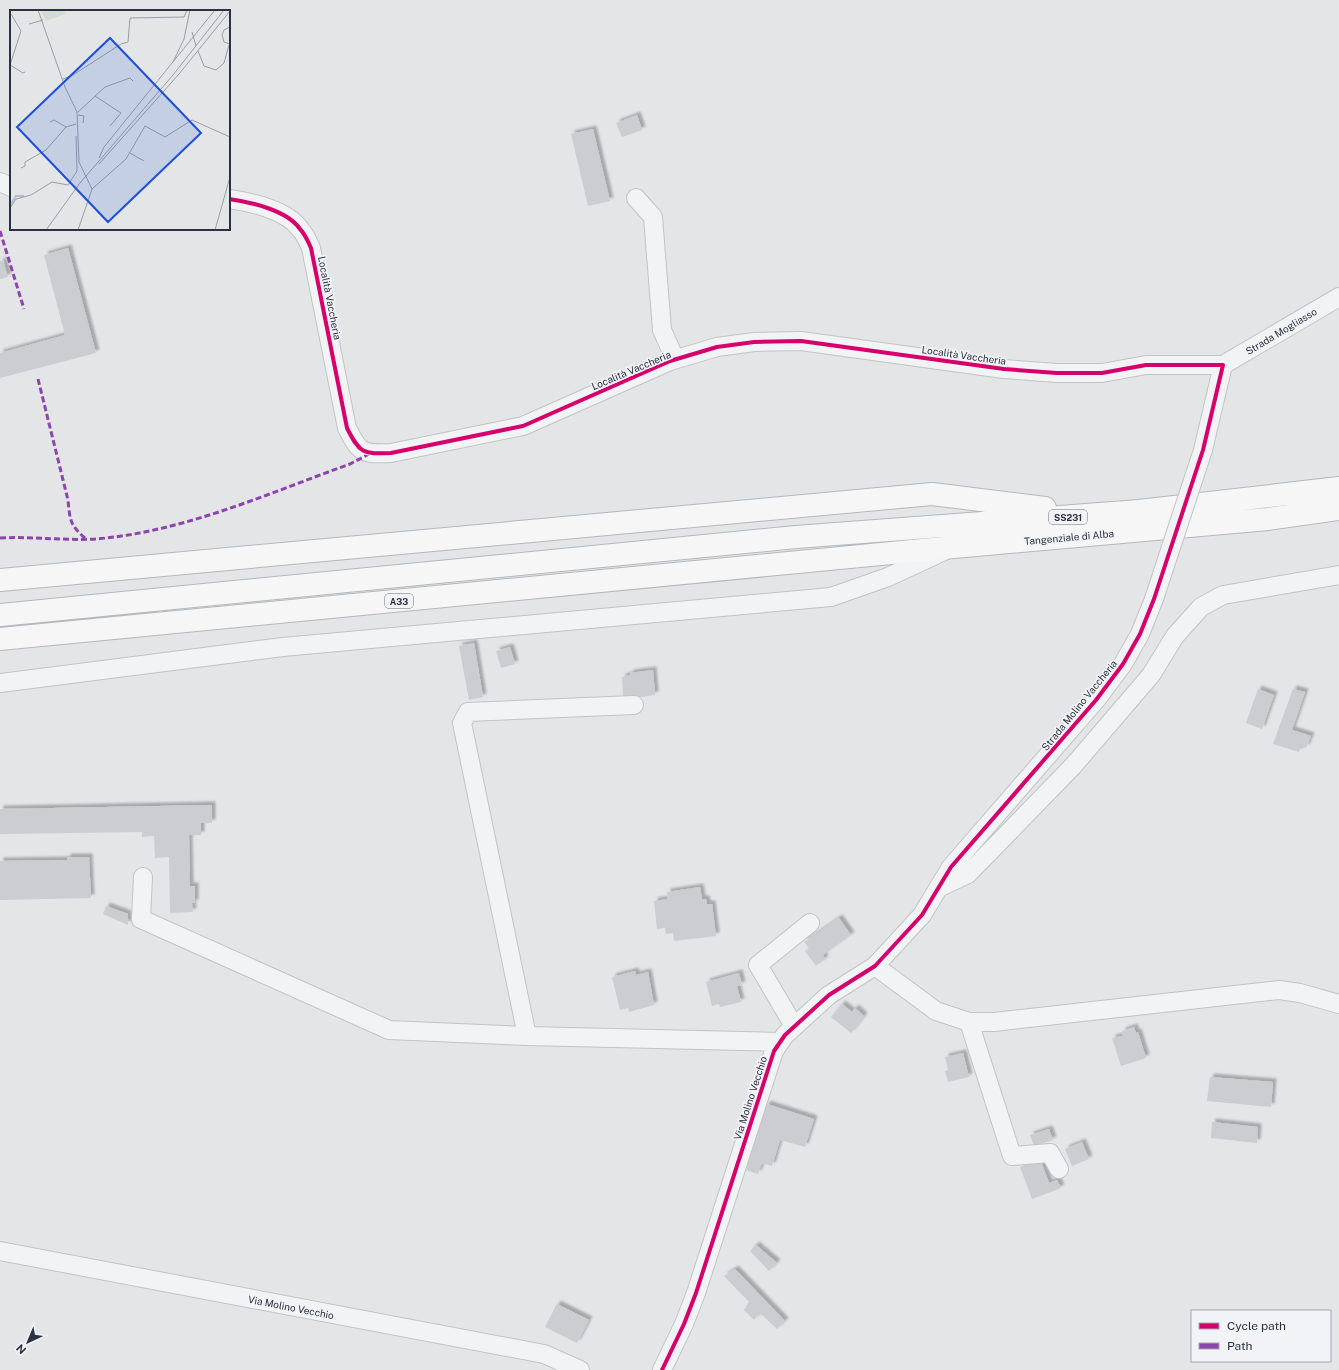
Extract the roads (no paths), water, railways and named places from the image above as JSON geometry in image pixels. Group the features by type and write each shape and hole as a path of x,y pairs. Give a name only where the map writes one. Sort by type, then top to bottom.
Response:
{"highway":[{"name":"SS231","path":"0,615 796,538 1138,511 1339,488"},
{"path":"0,580 932,494 1036,508 1138,511"},
{"name":"Tangenziale di Alba","path":"798,562 1268,519 1339,510"},
{"name":"A33","path":"0,639 798,562"}],"street":[{"path":"0,182 10,187"},
{"path":"636,198 654,217 662,330 675,359"},
{"name":"Località Vaccheria","path":"230,199 253,202 280,213 300,227 312,248 347,428 357,446 369,454 391,453 523,426 675,359 724,346 754,342 801,341 1004,369 1057,373 1102,373 1146,365 1223,365"},
{"name":"Strada Mogliasso","path":"1223,365 1339,297"},
{"name":"Strada Molino Vaccheria","path":"938,888 951,867 1096,700 1118,670 1140,634 1154,599 1203,450 1223,365"},
{"path":"0,683 283,647 831,597 888,577 954,547"},
{"path":"938,888 968,874 1072,766 1151,675 1176,636 1201,607 1223,595 1339,575"},
{"path":"526,1036 462,723 468,712 634,705"},
{"path":"143,877 141,919 389,1030 526,1036 780,1042"},
{"name":"Via Molino Vecchio","path":"662,1370 684,1324 696,1293 774,1052 780,1042 794,1026 829,995 875,966 922,915 938,888"},
{"path":"794,1026 758,965 810,923"},
{"path":"875,966 936,1011 969,1022 1002,1021 1279,990 1300,993 1339,1004"},
{"path":"969,1022 1012,1156 1050,1152 1059,1169"},
{"name":"Via Molino Vecchio","path":"0,1251 544,1354 580,1370"}]}
